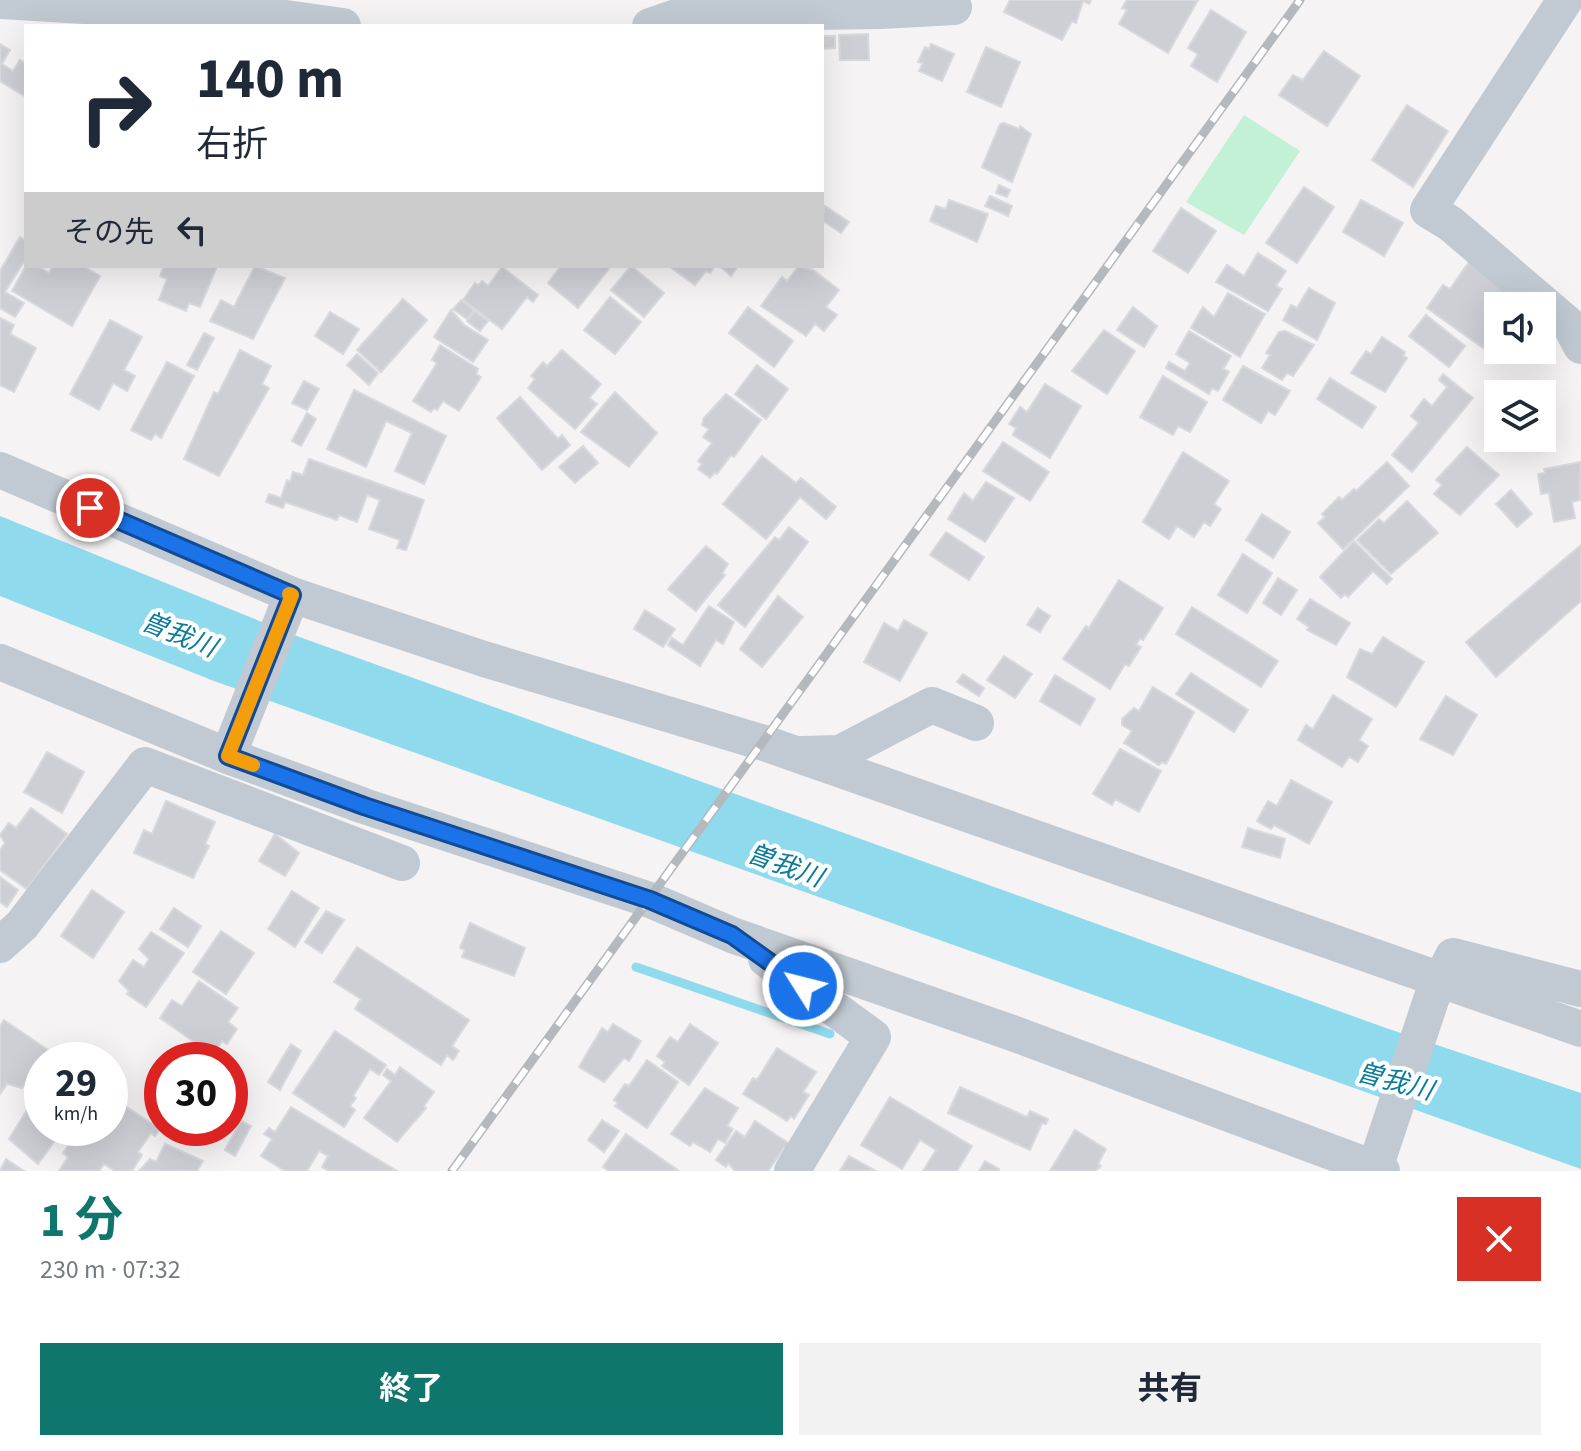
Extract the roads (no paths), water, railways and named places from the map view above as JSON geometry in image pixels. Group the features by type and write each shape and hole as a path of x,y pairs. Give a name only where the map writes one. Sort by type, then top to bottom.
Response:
{"street":[{"path":"1565,0 1428,210 1451,224 1571,327 1581,346"},
{"path":"0,1 286,18 329,24"},
{"path":"656,24 685,14 954,7"},
{"path":"0,470 292,595 484,659 764,743 1436,989 1581,1029"},
{"path":"230,746 292,595"},
{"path":"0,662 230,746 364,806 650,900 732,935 1377,1166 1436,989 1453,956 1581,989"},
{"path":"788,754 840,753 932,705 976,723"},
{"path":"0,945 22,925 145,765 402,863"},
{"path":"732,935 873,1037 792,1171"}],"water":[{"name":"曽我川","path":"0,516 294,635 1386,1028 1581,1093 1581,1169 214,681 0,596"}],"waterway":[{"path":"636,967 830,1034"}],"railway":[{"path":"452,1171 1300,0"}]}
